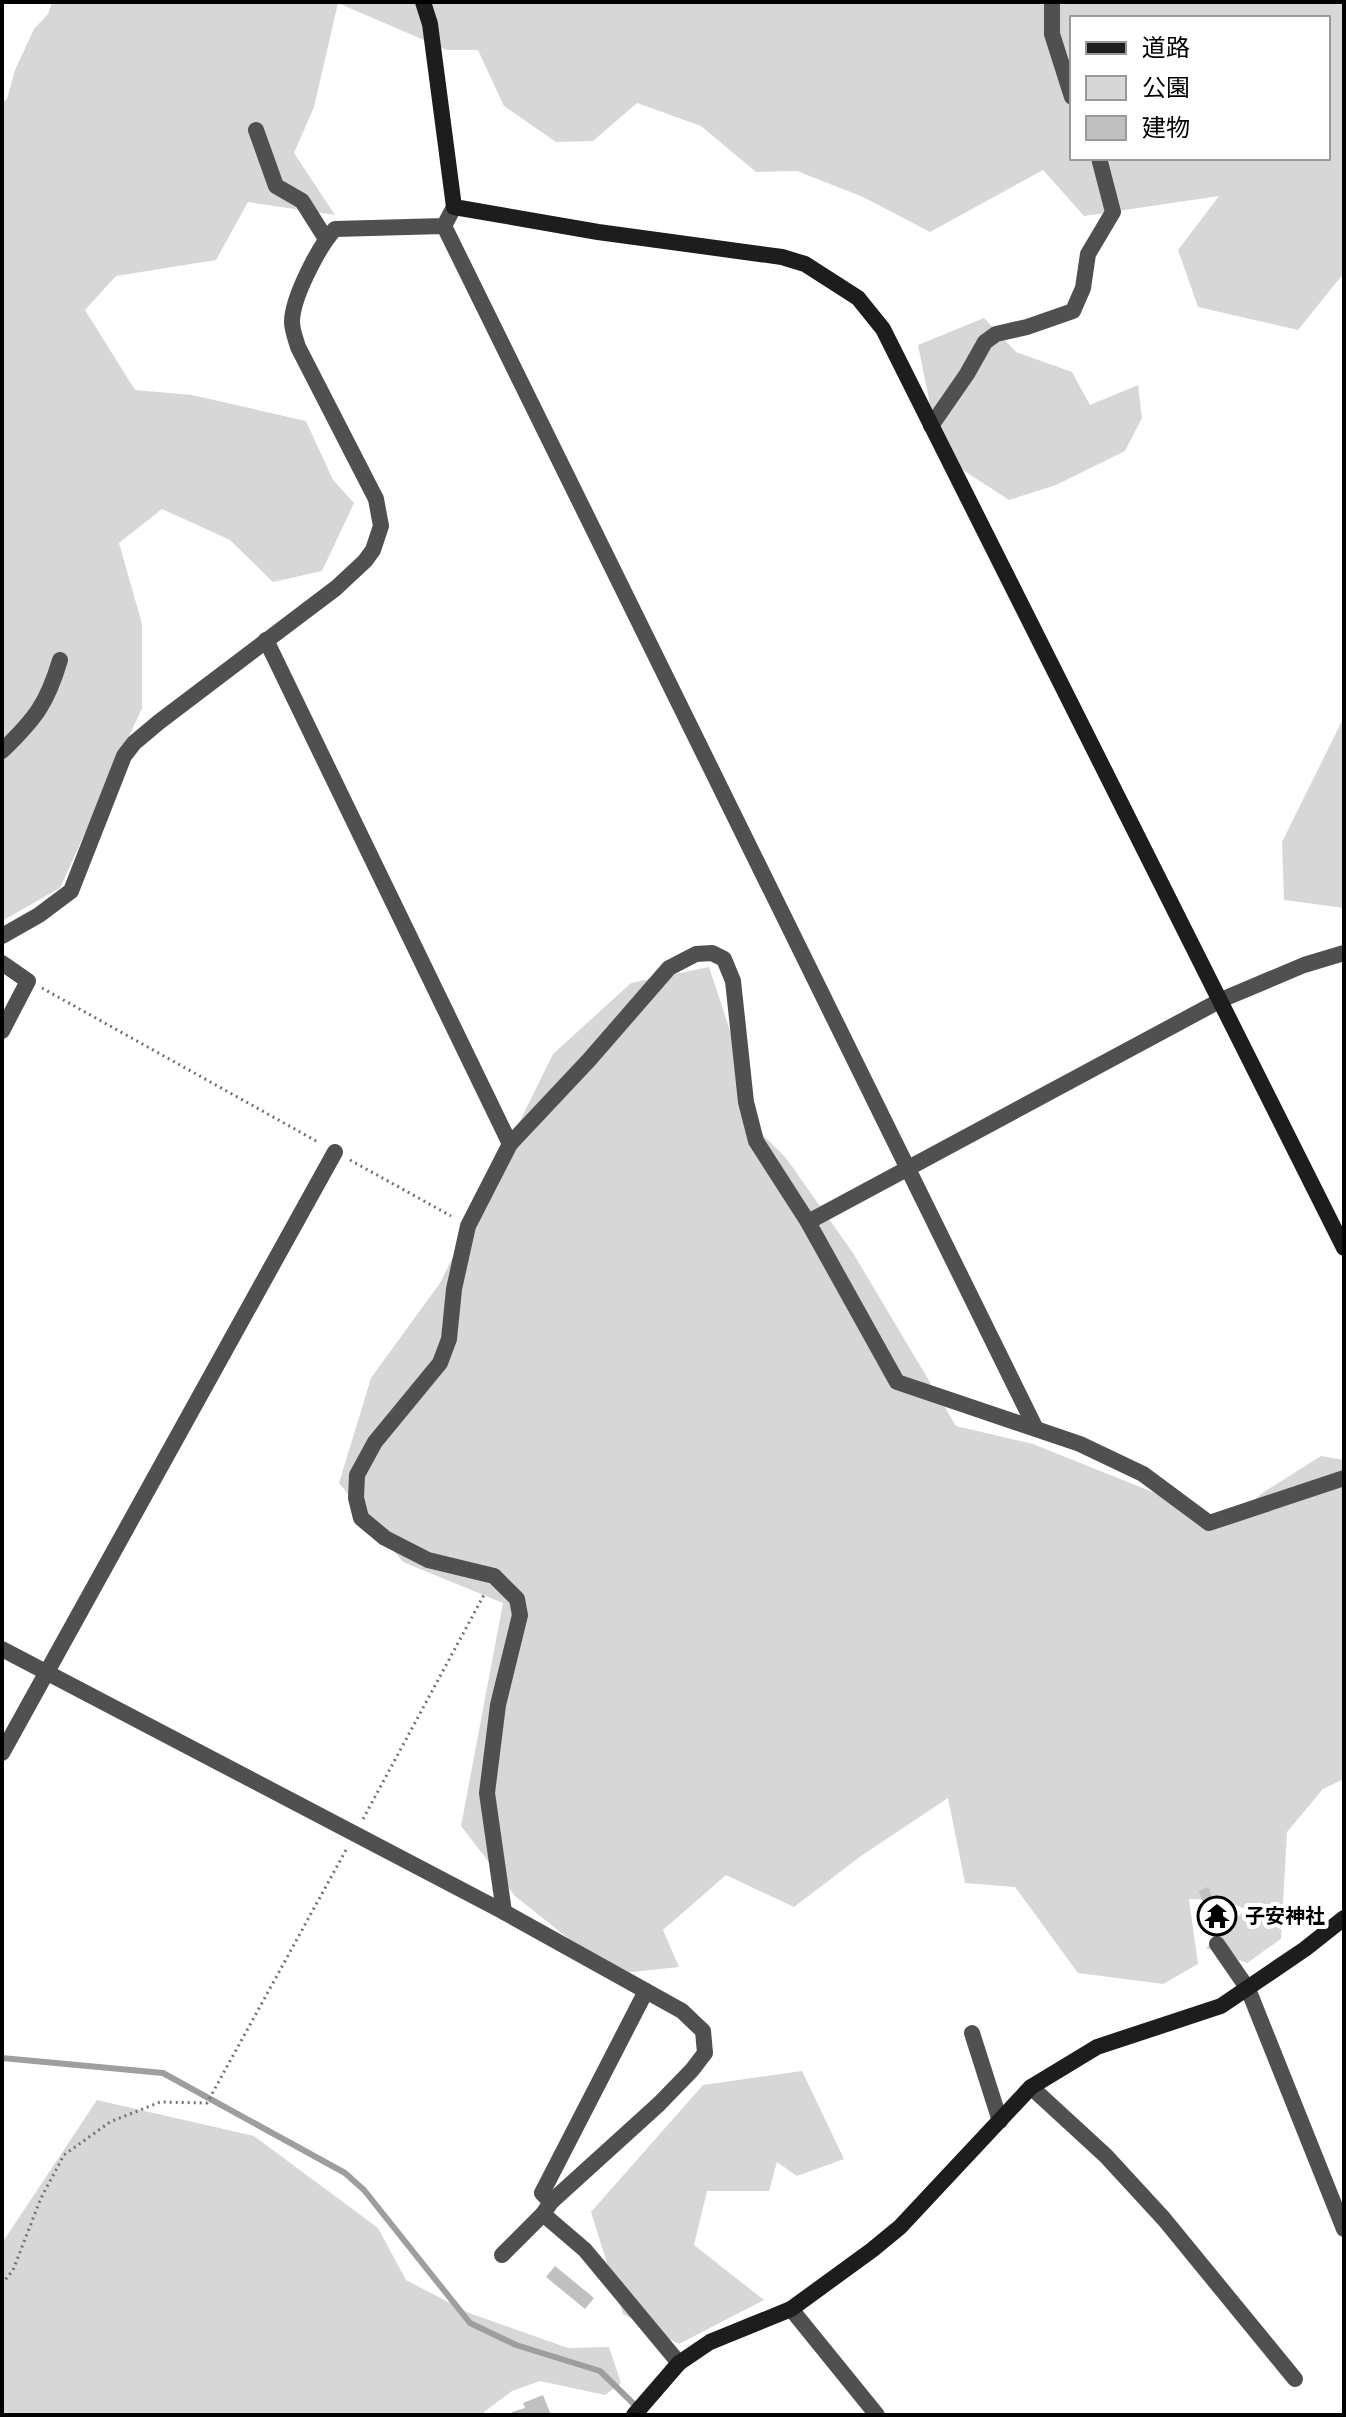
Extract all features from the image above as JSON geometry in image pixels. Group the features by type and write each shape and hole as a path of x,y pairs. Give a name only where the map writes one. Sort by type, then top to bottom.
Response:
{"street":[{"path":"423,2 430,24 454,207 444,226"},
{"path":"1052,2 1052,34 1070,91"},
{"path":"256,130 276,186 302,201 326,239"},
{"path":"931,426 985,342 996,334 1073,311 1083,288 1088,254 1113,212 1100,160"},
{"path":"454,207 598,232 782,257 805,264 858,298 883,329 1344,1248"},
{"path":"2,936 39,915 71,891 124,756 134,743 336,588 373,550 381,526 376,499 298,347 292,322 300,292 326,239 335,229 444,226"},
{"path":"444,226 1036,1429"},
{"path":"266,640 510,1144"},
{"path":"2,751 34,720 50,693 60,660"},
{"path":"504,1912 487,1793 498,1705 520,1615 517,1599 494,1576 428,1560 385,1538 361,1518 356,1498 357,1475 375,1442 440,1363 449,1339 454,1289 468,1226 510,1144 669,968 696,954 712,953 724,959 733,981 746,1102 756,1141 808,1222 897,1382 1080,1444 1143,1474 1209,1523 1344,1478"},
{"path":"808,1222 1221,1000 1304,965 1344,953"},
{"path":"2,963 28,981 2,1031"},
{"path":"2,1753 335,1152"},
{"path":"2,1649 504,1912 682,2011 703,2031 705,2053 692,2070 502,2255"},
{"path":"634,2415 679,2363 710,2342 791,2309 900,2227 1031,2087 1097,2047 1221,2006 1305,1949 1344,1918"},
{"path":"1217,1944 1248,1989 1344,2229"},
{"path":"646,1991 542,2193 547,2208 679,2363"},
{"path":"972,2033 1000,2121"},
{"path":"1031,2087 1106,2156 1164,2219 1295,2379"},
{"path":"791,2309 877,2415"}],"path":[{"path":"28,981 468,1226"},
{"path":"2,2284 13,2270 41,2198 64,2155 110,2122 160,2102 207,2103 494,1576"}],"green space":[{"path":"52,2 1344,2 1344,273 1298,330 1198,307 1178,250 1219,196 1084,216 1043,170 930,232 863,197 797,171 756,172 701,126 637,103 593,141 556,142 504,106 478,50 447,50 338,3 314,107 294,153 335,215 248,202 216,260 116,276 85,310 135,390 192,395 306,421 333,480 354,503 322,571 273,582 230,540 162,509 119,543 142,624 142,708 60,888 2,921 2,103 7,99 15,70 34,29 48,14"},
{"path":"984,318 1016,352 1072,372 1090,405 1138,385 1142,418 1125,451 1056,485 1009,500 940,455 918,345"},
{"path":"1344,717 1344,908 1284,900 1282,842"},
{"path":"709,967 736,1049 745,1117 786,1158 853,1253 956,1426 1033,1444 1230,1523 1261,1494 1321,1456 1344,1460 1344,1779 1323,1789 1287,1832 1281,1939 1247,1963 1206,1948 1246,1909 1222,1900 1189,1899 1198,1964 1163,1984 1078,1973 1015,1887 965,1883 948,1798 861,1856 794,1907 726,1875 663,1930 679,1967 613,1974 515,1896 461,1826 503,1603 403,1562 339,1483 371,1378 440,1283 553,1054 631,983"},
{"path":"802,2071 844,2159 797,2176 777,2162 769,2191 707,2191 694,2245 764,2300 679,2344 623,2314 591,2212 703,2085"},
{"path":"97,2100 254,2136 378,2228 406,2280 469,2313 568,2348 609,2347 621,2383 605,2395 540,2381 512,2391 484,2415 2,2415 2,2243"}],"building":[{"path":"1208,1887 1212,1897 1202,1901 1199,1891"},
{"path":"1223,1896 1233,1916 1225,1920 1227,1924 1208,1930 1198,1909"},
{"path":"555,2266 594,2298 585,2309 546,2277"},
{"path":"543,2395 551,2415 513,2415 512,2412 525,2408 523,2403"}],"waterway":[{"path":"2,2058 163,2073 345,2173 364,2190 470,2323 516,2345 600,2371 645,2415"}],"place":[{"name":"子安神社","path":"1217,1916"}]}
